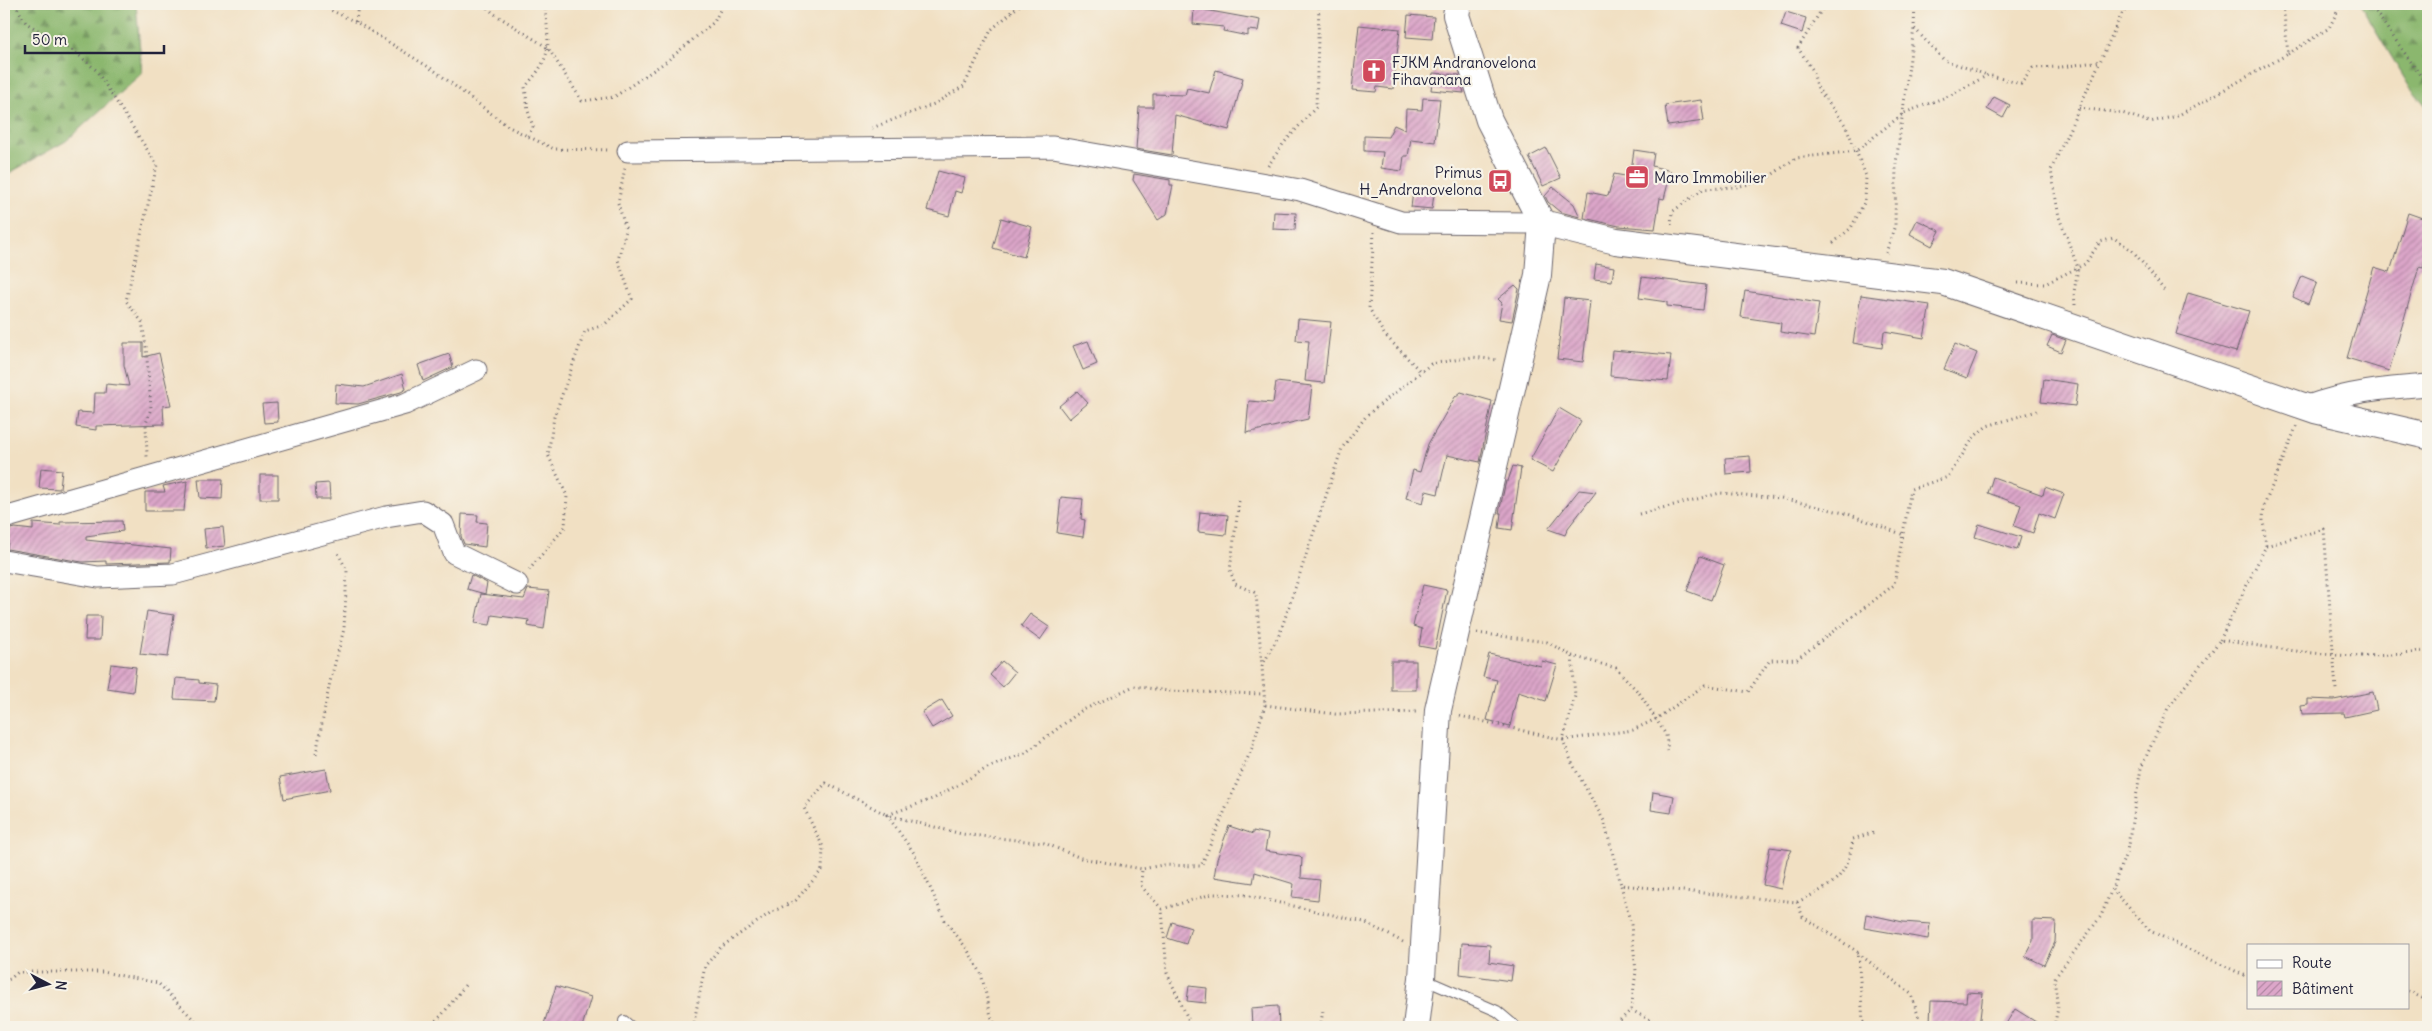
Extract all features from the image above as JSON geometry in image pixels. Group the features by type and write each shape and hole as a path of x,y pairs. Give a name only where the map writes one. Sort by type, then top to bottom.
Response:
{"street":[{"path":"1416,1027 1424,951 1438,710 1538,275 1542,223 1489,120 1456,15 1458,4"},
{"path":"628,151 1052,147 1300,190 1401,222 1542,223 1616,241 1943,282 2305,407 2428,436"},
{"path":"4,518 405,404 476,370"},
{"path":"2305,407 2330,397 2375,389 2428,385"},
{"path":"4,561 98,577 173,574 386,517 423,511 442,524 454,553 517,584"}],"lane":[{"path":"1422,978 1496,1011 1516,1027"}],"path":[{"path":"15,4 26,23 75,52 96,70 157,165 126,301 142,322 146,348 151,408 146,424 147,478"},
{"path":"318,4 356,22 435,70 509,127 554,149 628,151 618,203 626,230 618,260 632,299 604,325 585,331 554,417 548,455 567,496 565,527 517,584"},
{"path":"356,22 358,4"},
{"path":"484,4 493,13 548,48 582,101 614,97 667,61 714,22 723,4"},
{"path":"528,136 533,127 528,111 525,87 542,67 548,48 545,4"},
{"path":"1011,4 1011,13"},
{"path":"869,130 934,104 964,86 991,30 1021,4"},
{"path":"1257,183 1283,144 1316,107 1319,4"},
{"path":"1808,265 1851,228 1865,202 1866,176 1846,126 1818,89 1812,69 1798,48 1822,9 1822,4"},
{"path":"1880,274 1895,225 1896,163 1904,113 1915,4"},
{"path":"2077,328 2074,292 2078,268 2059,217 2051,170 2122,13 2143,4"},
{"path":"2283,4 2288,54"},
{"path":"2079,108 2122,113 2150,122 2177,116 2288,54 2330,28 2341,4"},
{"path":"2370,4 2428,86"},
{"path":"1914,28 1944,60 2021,84 2033,68 2062,67 2101,61"},
{"path":"1669,248 1672,212 1703,188 1736,187 1763,181 1796,158 1856,151 1904,113 1952,95 1988,75"},
{"path":"1375,213 1369,308 1384,334 1421,372"},
{"path":"2008,283 2045,284 2085,264 2100,242 2114,238 2133,251 2164,290"},
{"path":"1261,667 1280,633 1342,448 1367,415 1431,364 1472,357 1518,362"},
{"path":"2054,1027 2058,1008 2054,979 2101,916 2127,851 2141,768 2168,708 2220,640 2266,546 2263,520 2264,506 2305,407"},
{"path":"1265,705 1334,714 1438,710 1563,740 1633,730 1656,719 1705,685 1748,692 1770,660 1797,659 1894,585 1911,489 1948,477 1974,437 1987,426 2037,411"},
{"path":"1639,514 1720,493 1781,498 1848,514 1904,535"},
{"path":"693,1027 705,966 710,959 721,947 770,913 796,900 822,870 823,847 804,808 826,783 887,815 962,834 1044,843 1081,858 1142,869 1163,865 1201,866 1252,748 1265,705 1256,593 1235,584 1230,570 1239,501"},
{"path":"2266,546 2324,530 2335,655 2336,690"},
{"path":"316,754 330,682 344,629 347,571 328,532"},
{"path":"1456,631 1547,642 1572,656 1616,668 1640,694 1656,719 1666,735 1668,751"},
{"path":"2220,640 2335,655 2403,655 2428,650"},
{"path":"1572,656 1575,696 1563,740 1572,763 1604,821 1631,925 1636,971 1631,1010 1613,1027"},
{"path":"887,815 935,798 987,768 1025,753 1081,711 1134,686 1168,691 1264,694"},
{"path":"887,815 914,853 945,920 967,949 981,973 991,1016 996,1027"},
{"path":"1621,885 1796,902 1831,886 1849,861 1852,839 1875,832"},
{"path":"1142,869 1141,886 1162,909 1167,973 1190,1023 1194,1027"},
{"path":"2112,888 2150,931 2247,977"},
{"path":"1162,909 1212,894 1245,895 1364,922 1424,951"},
{"path":"1796,902 1803,917 1858,952 1911,994 1920,1021"},
{"path":"1858,952 1863,1021 1859,1027"},
{"path":"4,981 10,979 18,972 103,972 158,983 201,1027"},
{"path":"428,1027 441,1016 466,984"},
{"path":"2410,992 2428,1001"},
{"path":"1631,1010 1664,1027"},
{"path":"1320,1027 1323,1011"}],"green space":[{"path":"4,4 136,4 142,73 66,141 4,176"},
{"path":"2360,4 2428,4 2428,108 2409,86"}],"building":[{"path":"1194,8 1260,20 1258,31 1248,30 1248,36 1223,31 1224,27 1193,24"},
{"path":"1786,12 1806,18 1802,33 1781,26"},
{"path":"1408,15 1434,17 1432,39 1406,37"},
{"name":"FJKM Andranovelona Fihavanana","path":"1359,25 1400,29 1393,89 1377,87 1376,92 1352,90"},
{"path":"1216,70 1243,78 1229,130 1175,115 1172,155 1136,149 1139,107 1153,107 1153,94 1185,95 1187,88 1209,93"},
{"path":"1433,73 1459,75 1464,93 1431,90"},
{"path":"1994,97 2010,105 2003,118 1987,109"},
{"path":"1423,98 1440,99 1435,142 1411,139 1408,156 1404,156 1402,171 1381,168 1383,152 1364,151 1364,136 1388,137 1394,125 1405,130 1406,109 1422,110"},
{"path":"1701,100 1704,121 1668,126 1665,105"},
{"path":"1546,148 1561,178 1543,186 1529,157"},
{"path":"1634,150 1654,153 1652,166 1671,171 1664,199 1660,198 1655,229 1619,226 1584,218 1588,192 1608,196 1614,174 1630,177"},
{"path":"938,171 965,178 961,193 955,191 949,216 927,210"},
{"path":"1134,174 1170,180 1170,185 1173,185 1167,214 1158,220 1133,180"},
{"path":"1553,187 1574,204 1580,217 1560,212 1548,202 1545,196"},
{"path":"1413,192 1434,194 1432,209 1411,207"},
{"path":"1274,212 1296,213 1295,230 1273,229"},
{"path":"2408,213 2428,220 2428,253 2423,268 2419,267 2389,371 2347,358 2374,267 2390,272"},
{"path":"1001,218 1032,227 1024,257 993,248"},
{"path":"1917,220 1940,231 1932,246 1910,234"},
{"path":"1596,264 1614,267 1612,281 1594,279"},
{"path":"2302,276 2317,282 2308,304 2293,297"},
{"path":"1642,277 1706,285 1703,310 1667,306 1667,302 1639,298"},
{"path":"1515,285 1519,289 1512,321 1499,319 1502,303 1498,299"},
{"path":"1745,291 1819,303 1814,337 1780,332 1781,323 1741,317"},
{"path":"2188,293 2249,311 2236,352 2176,334"},
{"path":"1861,295 1930,305 1924,338 1884,331 1882,348 1853,343"},
{"path":"1564,298 1590,301 1583,362 1557,359"},
{"path":"1298,319 1331,322 1324,383 1305,381 1309,341 1296,340"},
{"path":"2052,335 2066,340 2061,352 2047,346"},
{"path":"1088,341 1097,364 1083,370 1073,346"},
{"path":"124,343 143,343 143,357 159,353 171,405 163,406 164,424 96,426 96,430 76,427 78,412 94,413 95,393 105,393 106,384 129,386 124,365"},
{"path":"1955,344 1977,353 1967,378 1944,369"},
{"path":"1612,350 1671,355 1668,381 1610,376"},
{"path":"449,354 453,367 423,381 418,365"},
{"path":"402,374 406,389 401,392 358,404 335,403 336,384 364,387"},
{"path":"2044,379 2078,384 2075,406 2041,402"},
{"path":"1276,382 1312,386 1308,419 1246,433 1249,401 1273,403"},
{"path":"1077,391 1088,403 1069,419 1059,406"},
{"path":"1461,392 1492,401 1480,462 1447,455 1438,494 1426,491 1423,503 1406,498 1413,470 1420,472 1428,444 1455,397"},
{"path":"277,403 278,422 264,423 262,404"},
{"path":"1559,408 1581,421 1553,472 1530,460"},
{"path":"1750,456 1751,472 1726,474 1725,458"},
{"path":"1513,466 1521,468 1512,530 1499,528 1501,513 1499,513 1506,481 1508,481"},
{"path":"41,468 62,470 60,489 39,488"},
{"path":"260,475 278,475 278,499 260,499"},
{"path":"1993,477 2043,495 2045,487 2064,494 2055,519 2039,513 2033,533 2014,526 2021,505 1988,493"},
{"path":"198,479 223,479 222,499 200,498"},
{"path":"187,481 184,511 145,511 145,492 165,492 163,486"},
{"path":"329,483 330,499 316,499 315,484"},
{"path":"1579,490 1596,492 1568,528 1565,535 1548,529"},
{"path":"1061,497 1083,499 1081,519 1085,520 1083,537 1057,533"},
{"path":"1200,512 1228,515 1226,535 1198,532"},
{"path":"462,514 478,515 477,522 487,523 485,547 464,544 461,536"},
{"path":"122,521 123,531 86,536 86,540 171,549 170,562 106,564 106,561 82,562 7,549 10,529 33,530 33,523 60,525 60,522"},
{"path":"1979,524 2021,537 2017,550 1975,537"},
{"path":"223,527 225,546 206,548 204,529"},
{"path":"1700,556 1724,565 1711,600 1687,591"},
{"path":"471,575 487,583 485,594 467,589"},
{"path":"1423,585 1447,590 1435,649 1419,646 1422,629 1413,626"},
{"path":"528,589 549,591 544,629 528,626 529,620 492,615 490,625 475,623 481,594 524,599"},
{"path":"147,611 174,615 168,657 140,654"},
{"path":"1030,614 1049,627 1040,640 1021,626"},
{"path":"86,616 101,616 100,640 85,640"},
{"path":"1489,654 1541,666 1542,661 1557,665 1546,701 1518,692 1510,726 1487,720 1497,680 1483,677"},
{"path":"1002,661 1015,672 1003,687 990,675"},
{"path":"1391,661 1416,661 1416,690 1391,690"},
{"path":"111,664 136,667 133,692 107,688"},
{"path":"176,678 199,680 199,683 216,685 214,701 174,699"},
{"path":"2373,692 2377,710 2345,717 2344,713 2302,714 2301,706 2308,705 2308,699 2334,700"},
{"path":"942,700 952,716 932,728 922,712"},
{"path":"326,769 330,790 284,799 280,777"},
{"path":"1653,792 1674,796 1671,813 1651,810"},
{"path":"1229,826 1253,834 1253,831 1268,834 1265,851 1300,856 1302,858 1301,878 1320,880 1318,900 1292,897 1294,884 1255,872 1253,883 1214,877 1217,859"},
{"path":"1770,847 1792,850 1787,859 1781,889 1763,885"},
{"path":"1866,914 1903,922 1930,924 1928,939 1864,928"},
{"path":"2033,920 2056,921 2055,942 2044,965 2025,956 2033,941"},
{"path":"1172,922 1191,928 1186,944 1167,938"},
{"path":"1462,943 1490,945 1489,962 1513,966 1511,981 1460,974"},
{"path":"556,986 591,997 582,1027 543,1027"},
{"path":"1189,986 1207,988 1206,1003 1187,1001"},
{"path":"1967,992 1983,993 1979,1027 1957,1027 1957,1023 1930,1022 1931,1001 1966,1002"},
{"path":"1278,1006 1279,1027 1252,1027 1251,1008"},
{"path":"2015,1009 2044,1027 2004,1027"}],"place":[{"name":"FJKM Andranovelona Fihavanana","path":"1374,71"},
{"name":"Maro Immobilier","path":"1637,177"},
{"name":"Primus H_Andranovelona","path":"1500,181"}]}
